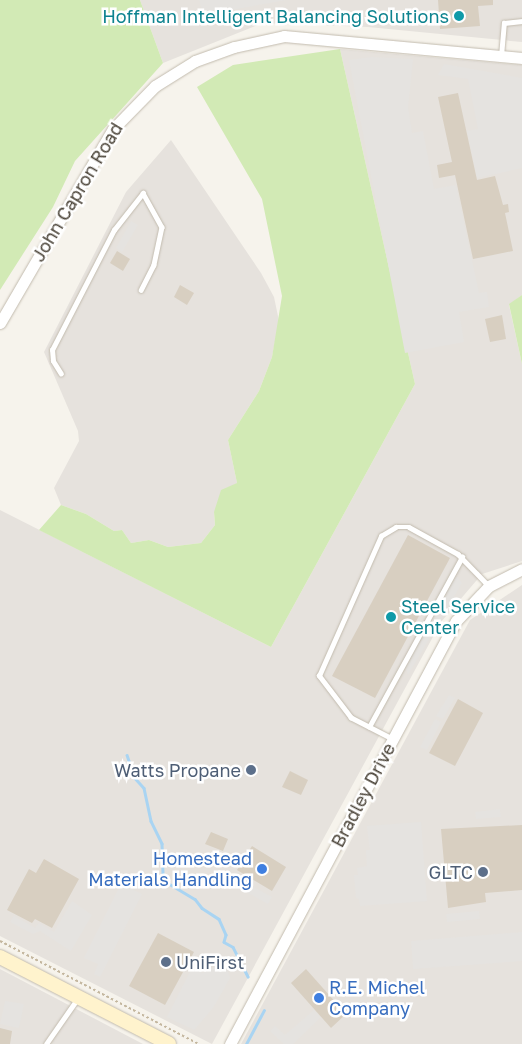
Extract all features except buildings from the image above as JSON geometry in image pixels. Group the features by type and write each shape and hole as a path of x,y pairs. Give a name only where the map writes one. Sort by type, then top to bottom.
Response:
{"main road":[{"path":"0,958 169,1044"}],"street":[{"name":"John Capron Road","path":"0,323 113,129 155,86 195,61 234,47 284,36 522,58"},
{"name":"Bradley Drive","path":"230,1044 456,621 489,586 522,569"}],"lane":[{"path":"502,56 504,23 522,21"},
{"path":"61,374 52,350 114,230 143,193 162,228 154,265 141,290"},
{"path":"393,739 368,727 346,713 319,676 381,536 396,527 409,528 462,557 489,586"},
{"path":"368,727 462,557"},
{"path":"46,1044 79,997"}],"path":[{"path":"0,941 199,1044"}],"shaded area":[{"path":"140,0 522,0 522,42 368,27 263,23 163,63"},
{"path":"199,0 286,0 203,15"},
{"path":"340,49 522,65 522,295 509,305 522,364 522,561 482,574 441,622 212,1044 0,936 0,510 271,647 415,384"},
{"path":"371,57 413,59 408,107 412,133 423,131 434,189 456,185 479,293 487,292 489,307 459,312 464,342 405,353 349,60"},
{"path":"444,64 522,78 522,168 477,178 467,131 478,129 468,79 438,75"},
{"path":"171,140 261,273 274,297 279,321 272,357 259,391 228,440 237,483 214,512 215,525 201,543 168,547 149,540 131,543 122,530 114,531 86,514 61,505 54,488 79,441 78,431 44,352 126,192"},
{"path":"131,221 138,225 122,252 116,248"},
{"path":"456,575 462,583 408,675 405,667"},
{"path":"522,585 522,1044 241,1044 470,620"},
{"path":"449,695 455,698 443,719 436,716"},
{"path":"435,719 441,722 427,750 420,747"},
{"path":"500,809 501,817 476,819 475,812"},
{"path":"421,822 427,901 360,906 359,899 356,898 354,875 358,875 357,868 367,866 366,850 370,850 367,826"},
{"path":"244,882 272,897 268,904 241,889"},
{"path":"121,884 142,894 100,977 94,974 98,964 84,958"},
{"path":"72,901 92,915 71,951 40,931 33,934 10,922 14,916 35,928 39,923 54,932"},
{"path":"479,911 480,919 447,922 446,914"},
{"path":"522,932 522,961 413,969 411,941"},
{"path":"225,962 230,978 213,1008 194,1030 167,1017 192,968 203,973"},
{"path":"0,969 143,1044 0,1044"},
{"path":"5,1001 24,1004 19,1028 0,1024"},
{"path":"314,1010 321,1017 293,1044 284,1044 270,1031 275,1026 285,1035"}],"green space":[{"path":"0,0 140,0 163,63 75,161 53,207 0,290"},
{"path":"340,49 415,384 271,647 39,530 61,505 86,514 114,531 122,530 131,543 149,540 168,547 201,543 215,525 214,512 221,490 237,483 228,440 259,391 272,357 282,296 262,199 197,87 233,65"},
{"path":"522,295 522,364 509,304"}],"waterway":[{"path":"127,755 135,778 144,788 151,821 162,844 163,880 195,899 202,908 219,919 226,935 224,942 233,947 248,976"},
{"path":"246,1044 264,1010"}],"place":[{"name":"Hoffman Intelligent Balancing Solutions","path":"459,16"},
{"name":"Steel Service Center","path":"391,617"},
{"name":"Watts Propane","path":"251,770"},
{"name":"Homestead Materials Handling","path":"262,869"},
{"name":"GLTC","path":"483,872"},
{"name":"UniFirst","path":"166,962"},
{"name":"R.E. Michel Company","path":"319,998"}]}
